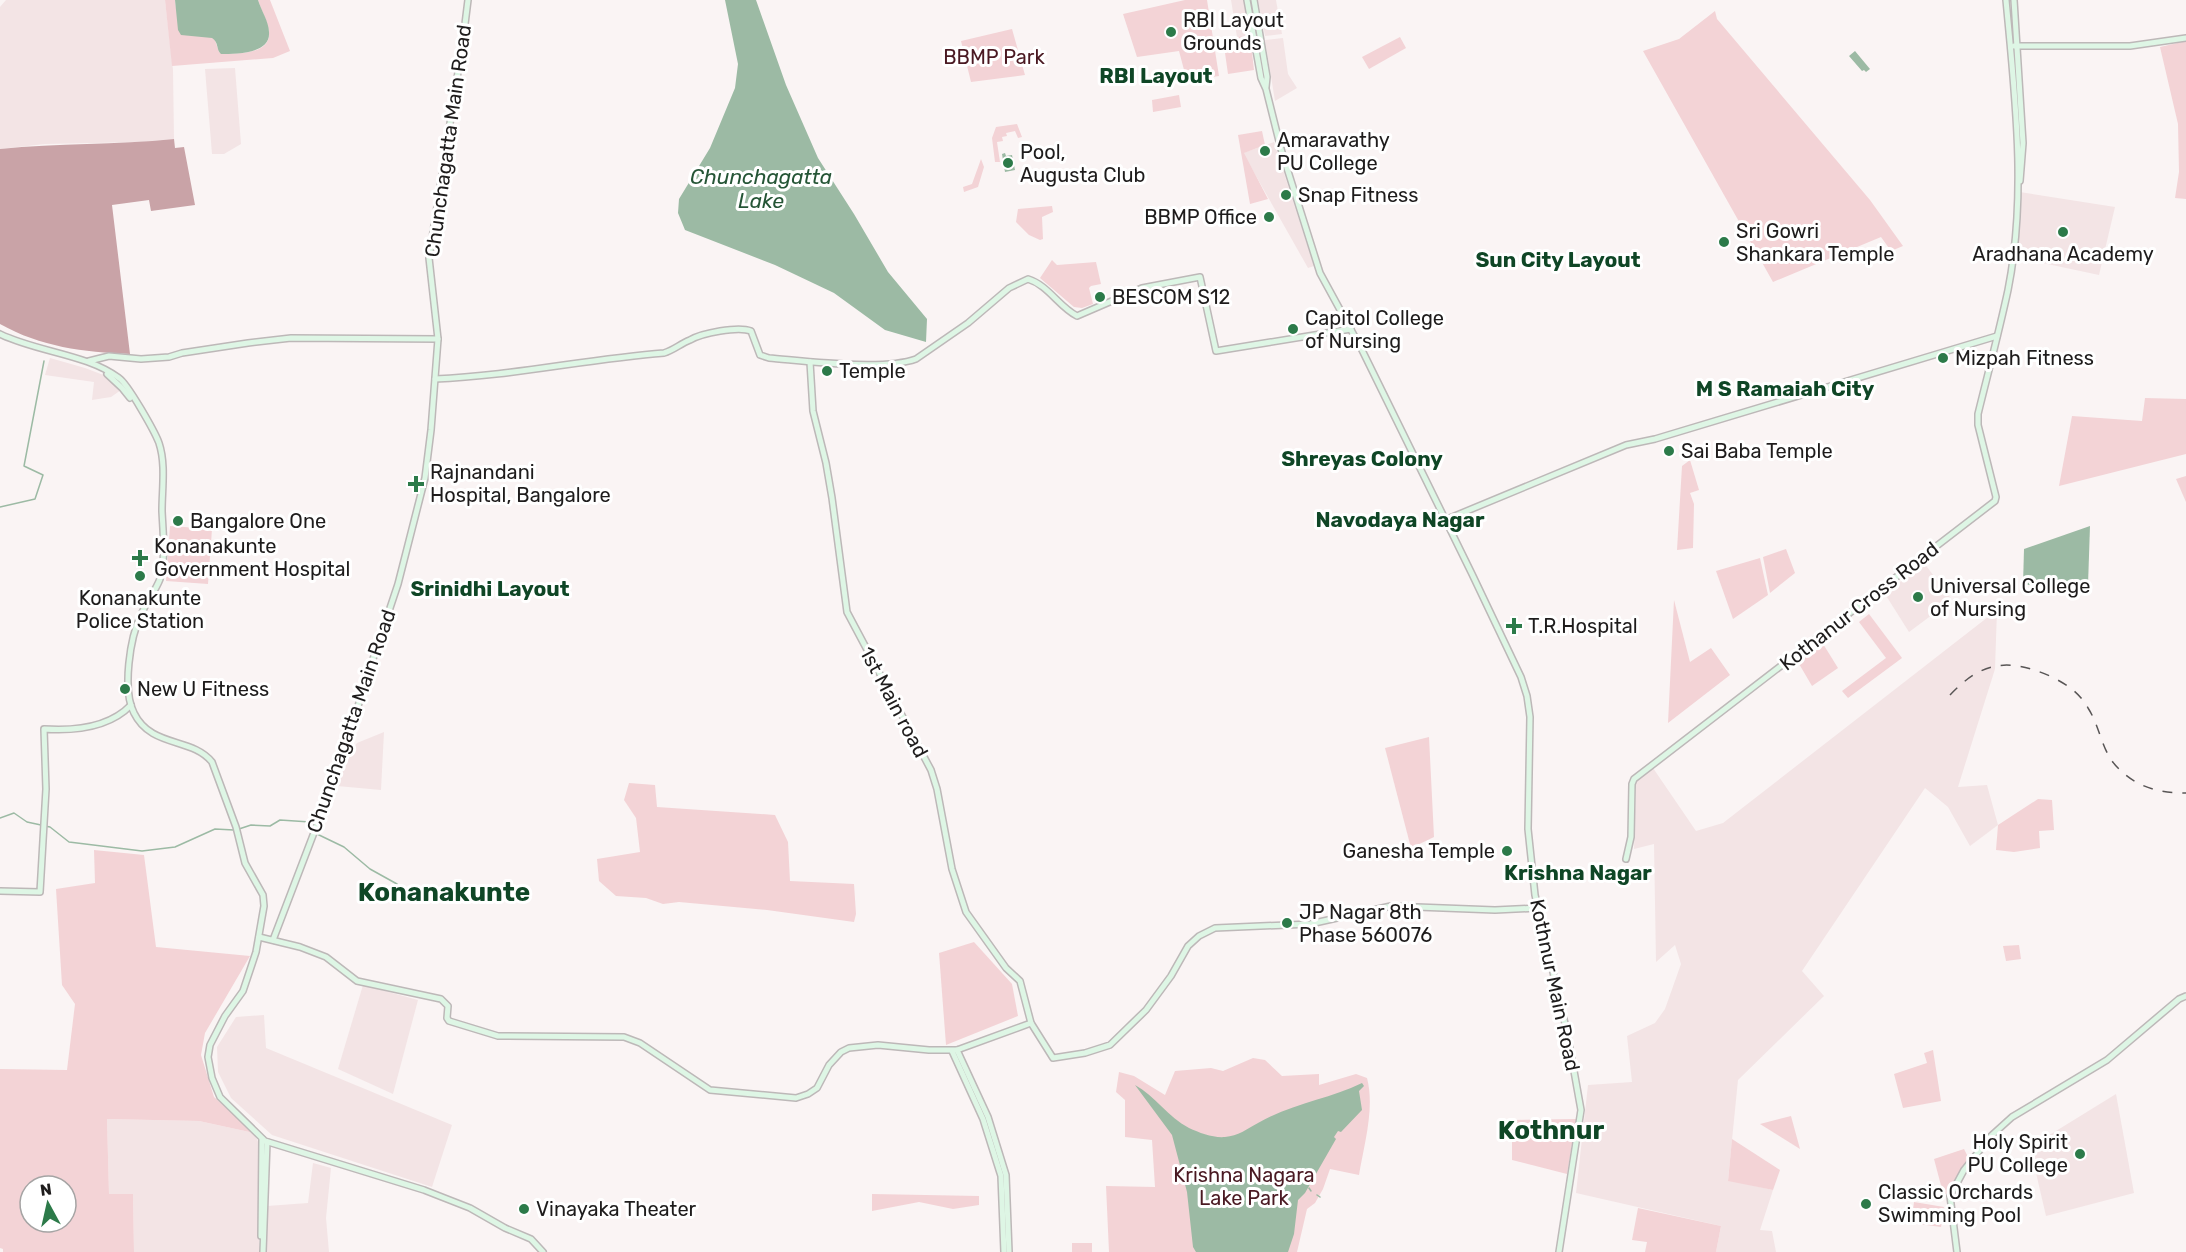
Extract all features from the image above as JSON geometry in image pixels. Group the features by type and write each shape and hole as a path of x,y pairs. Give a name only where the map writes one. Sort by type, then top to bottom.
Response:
{"street":[{"name":"Chunchagatta Main Road","path":"273,940 349,741 361,695 400,577 425,478 438,339 429,258 468,0"},
{"name":"Kothnur Main Road","path":"1247,0 1261,78 1313,257 1472,574 1521,677 1527,696 1530,717 1528,829 1538,908 1566,1030 1581,1110 1559,1252"},
{"name":"Kothnur Main Road","path":"1254,0 1267,77 1266,89"},
{"path":"1444,520 1626,446 1997,336 2008,290 2023,142 2006,0"},
{"path":"2013,46 2014,0"},
{"path":"2013,46 2130,46 2186,38"},
{"path":"435,379 474,377 534,367 664,353 679,348 690,339 732,329 751,331 762,357 810,362 897,364 916,359 968,323 1009,288 1028,279 1036,281 1063,308 1077,316 1142,288 1200,277 1216,351 1351,329"},
{"path":"0,335 34,350 87,363 107,373 122,387 160,448 163,462 162,568 155,591 142,612 134,633 130,659 130,705 140,723 154,735 206,755 212,762 237,829 245,863 263,895 264,916 250,973 243,991 225,1016 210,1045 208,1057 212,1078 220,1097 265,1140 424,1190 470,1208 505,1228 531,1239 543,1252"},
{"name":"Kothanur Cross Road","path":"1626,859 1631,837 1634,779 1995,501 1996,496 1978,421 1997,336"},
{"path":"87,363 109,356 141,359 169,357 291,338 438,339"},
{"name":"1st Main road","path":"810,362 813,411 832,498 847,612 931,770 938,789 952,869 966,912 1006,968 1020,981 1031,1023 1055,1059 1098,1050 1110,1045 1146,1011 1188,946 1199,936 1215,928 1310,924 1391,906 1485,910 1538,908"},
{"path":"0,891 40,892 46,790 44,729 65,731 83,728 110,719 125,711 130,705"},
{"path":"259,937 326,957 357,981 441,999 448,1006 449,1021 498,1036 621,1037 640,1042 710,1090 796,1098 817,1088 829,1065 841,1052 849,1048 878,1045 954,1050 1031,1023"},
{"path":"1959,1252 1950,1196 1964,1170 1991,1136 2012,1117 2107,1060 2179,999 2186,997"},
{"path":"954,1050 988,1117 997,1153 1001,1176 1004,1252"},
{"path":"263,1252 265,1140"},
{"path":"997,1153 1006,1175 1009,1252"}],"shaded area":[{"path":"6,0 165,0 173,70 174,139 45,144 0,149 0,7"},
{"path":"1231,0 1244,0 1250,35 1237,37"},
{"path":"1258,0 1276,0 1282,34 1265,36"},
{"path":"1283,38 1288,74 1297,88 1275,101 1265,40"},
{"path":"235,68 241,144 224,154 212,154 205,69"},
{"path":"174,139 175,148 184,147 195,205 151,211 149,200 112,205 130,354 63,347 31,338 0,324 0,149"},
{"path":"1274,142 1314,266 1308,268 1243,153"},
{"name":"Aradhana Academy","path":"2020,192 2115,207 2099,275 2014,257"},
{"path":"50,358 106,376 121,390 111,397 92,400 94,382 45,375"},
{"name":"Universal College of Nursing","path":"1924,563 1952,600 1909,632 1885,594"},
{"path":"1997,610 1995,669 1958,787 1987,785 1998,825 1970,846 1948,807 1925,788 1802,971 1824,996 1738,1080 1728,1180 1773,1190 1760,1230 1772,1231 1776,1252 1716,1252 1721,1226 1576,1193 1588,1085 1632,1082 1627,1036 1655,1023 1665,1009 1681,964 1675,945 1656,962 1654,844 1634,849 1636,781 1653,768 1696,831 1723,823"},
{"path":"384,732 381,790 337,786 351,751 357,743"},
{"path":"363,985 418,1000 393,1094 338,1069"},
{"path":"264,1015 266,1048 452,1125 432,1187 272,1135 231,1098 218,1072 217,1047 236,1017"},
{"name":"Holy Spirit PU College","path":"2116,1094 2134,1193 2046,1216 2030,1147"},
{"path":"107,1119 199,1121 254,1133 260,1146 259,1252 134,1252 133,1194 109,1194"},
{"path":"313,1163 331,1168 326,1218 329,1252 266,1252 267,1206 308,1203"}],"green space":[{"path":"165,0 175,0 176,8 215,40 219,52 223,54 244,53 265,45 269,32 258,0 270,0 290,51 273,58 172,66"},
{"name":"RBI Layout Grounds","path":"1185,0 1207,0 1219,76 1187,81 1179,51 1137,57 1123,14"},
{"path":"1715,11 1717,19 1870,200 1903,246 1891,251 1881,237 1773,282 1643,51 1679,39"},
{"name":"BBMP Park","path":"1012,29 1025,75 971,82 961,41"},
{"path":"1250,35 1254,70 1228,74 1223,39"},
{"path":"1400,37 1406,48 1369,69 1362,57"},
{"path":"2186,41 2186,199 2175,198 2179,172 2178,124 2160,47"},
{"path":"1179,95 1181,107 1153,112 1152,100"},
{"path":"1017,124 1022,137 1018,138 1015,131 1006,133 1007,136 1002,137 1003,141 997,142 1000,162 995,162 992,138 996,127"},
{"path":"1262,131 1265,145 1244,153 1268,199 1250,204 1238,135"},
{"path":"981,159 984,167 978,187 964,192 963,187 972,184"},
{"path":"1052,206 1053,212 1042,217 1043,239 1029,235 1016,222 1018,209"},
{"path":"1052,260 1057,265 1096,262 1101,284 1089,288 1093,304 1082,308 1074,307 1040,278"},
{"path":"2145,398 2186,399 2186,454 2059,486 2072,416 2142,421"},
{"path":"1690,460 1699,490 1690,493 1694,504 1693,548 1677,550 1682,466"},
{"path":"2186,476 2186,502 2176,479"},
{"path":"170,526 212,529 208,584 166,581"},
{"path":"1786,549 1795,573 1770,593 1763,557"},
{"path":"1760,558 1768,595 1733,619 1716,571"},
{"path":"1674,600 1690,662 1711,648 1730,675 1668,723"},
{"path":"1869,614 1902,658 1848,698 1842,691 1886,658 1859,622"},
{"path":"1820,639 1838,668 1812,686 1795,657"},
{"path":"1429,737 1434,837 1411,848 1385,748"},
{"path":"629,783 655,785 657,807 775,815 788,842 790,881 854,884 856,914 854,922 767,910 679,902 663,904 646,898 616,896 599,881 597,859 640,852 636,818 624,800"},
{"path":"2038,799 2052,800 2054,830 2039,831 2040,848 2014,852 1996,850 1998,825"},
{"path":"94,850 144,855 156,947 250,956 205,1033 201,1055 214,1097 254,1133 199,1121 107,1119 109,1194 133,1194 134,1252 3,1252 0,1248 0,1069 67,1070 75,1004 62,985 56,889 95,883"},
{"path":"974,942 1012,984 1018,1016 946,1045 939,953"},
{"path":"2019,945 2021,959 2006,961 2003,946"},
{"path":"1933,1050 1941,1101 1903,1108 1894,1074 1927,1063 1924,1053"},
{"name":"Krishna Nagara Lake Park","path":"1253,1058 1265,1060 1282,1076 1319,1074 1319,1085 1356,1074 1367,1078 1370,1102 1359,1175 1330,1169 1315,1203 1307,1209 1297,1252 1109,1252 1106,1186 1155,1187 1152,1140 1125,1137 1125,1100 1116,1092 1119,1072 1134,1076 1165,1095 1175,1071 1211,1068 1223,1071"},
{"path":"1791,1116 1800,1149 1760,1124"},
{"path":"1576,1119 1567,1174 1512,1160 1512,1120"},
{"path":"1732,1139 1780,1170 1773,1190 1728,1181"},
{"path":"1964,1149 1969,1159 1948,1194 1943,1193 1934,1159"},
{"path":"872,1194 979,1196 979,1205 953,1209 919,1202 872,1211"},
{"path":"1914,1202 1944,1207 1941,1227 1919,1224 1920,1219 1912,1218"},
{"path":"1638,1208 1721,1226 1716,1252 1645,1252 1647,1242 1632,1240"},
{"path":"1072,1243 1092,1243 1092,1252 1072,1252"}],"water":[{"path":"175,0 258,0 268,24 268,39 259,49 235,54 221,54 212,38 181,35 178,30"},
{"name":"Chunchagatta Lake","path":"725,0 756,0 786,85 818,158 888,272 927,319 926,342 885,330 834,293 775,265 685,230 678,213 679,199 710,148 735,88 738,64"},
{"path":"1855,51 1870,69 1866,72 1862,71 1849,56"},
{"name":"Pool, Augusta Club","path":"1005,153 1006,156 1012,155 1015,170 1005,172 1002,154"},
{"path":"2090,526 2088,585 2023,585 2024,549"},
{"name":"Krishna Nagara Lake Park","path":"1362,1083 1364,1086 1359,1091 1362,1110 1341,1132 1338,1131 1334,1137 1336,1139 1305,1193 1298,1200 1294,1234 1288,1252 1196,1252 1193,1247 1187,1192 1172,1135 1135,1085 1189,1128 1220,1137 1238,1134 1271,1116"}],"waterway":[{"path":"0,507 35,499 43,475 24,466 44,361"},
{"path":"0,818 14,813 27,822 41,825"},
{"path":"239,829 251,825 270,826 280,820 310,822 313,828"},
{"path":"45,826 50,827 69,842 142,851 175,847 215,829 234,830"},
{"path":"317,834 344,847 370,869 397,884"}],"railway":[{"path":"1950,695 1973,675 1996,666 2021,667 2050,676 2081,697 2092,716 2108,755 2119,769 2134,781 2150,788 2186,793"}],"place":[{"name":"RBI Layout Grounds","path":"1171,32"},
{"name":"Amaravathy PU College","path":"1265,151"},
{"name":"Pool, Augusta Club","path":"1008,163"},
{"name":"Snap Fitness","path":"1286,195"},
{"name":"BBMP Office","path":"1269,217"},
{"name":"Aradhana Academy","path":"2063,232"},
{"name":"Sri Gowri Shankara Temple","path":"1724,242"},
{"name":"BESCOM S12","path":"1100,297"},
{"name":"Capitol College of Nursing","path":"1293,329"},
{"name":"Mizpah Fitness","path":"1943,358"},
{"name":"Temple","path":"827,371"},
{"name":"Sai Baba Temple","path":"1669,451"},
{"name":"Rajnandani Hospital, Bangalore","path":"416,484"},
{"name":"Bangalore One","path":"178,521"},
{"name":"Konanakunte Government Hospital","path":"140,558"},
{"name":"Konanakunte Police Station","path":"140,576"},
{"name":"Universal College of Nursing","path":"1918,597"},
{"name":"T.R.Hospital","path":"1514,626"},
{"name":"New U Fitness","path":"125,689"},
{"name":"Ganesha Temple","path":"1507,851"},
{"name":"JP Nagar 8th Phase 560076","path":"1287,923"},
{"name":"Holy Spirit PU College","path":"2080,1154"},
{"name":"Classic Orchards Swimming Pool","path":"1866,1204"},
{"name":"Vinayaka Theater","path":"524,1209"}],"district":[{"name":"RBI Layout","path":"1156,75"},
{"name":"Sun City Layout","path":"1558,259"},
{"name":"M S Ramaiah City","path":"1785,388"},
{"name":"Shreyas Colony","path":"1362,458"},
{"name":"Navodaya Nagar","path":"1400,519"},
{"name":"Srinidhi Layout","path":"490,588"},
{"name":"Krishna Nagar","path":"1578,872"},
{"name":"Konanakunte","path":"444,892"},
{"name":"Kothnur","path":"1551,1130"}]}
